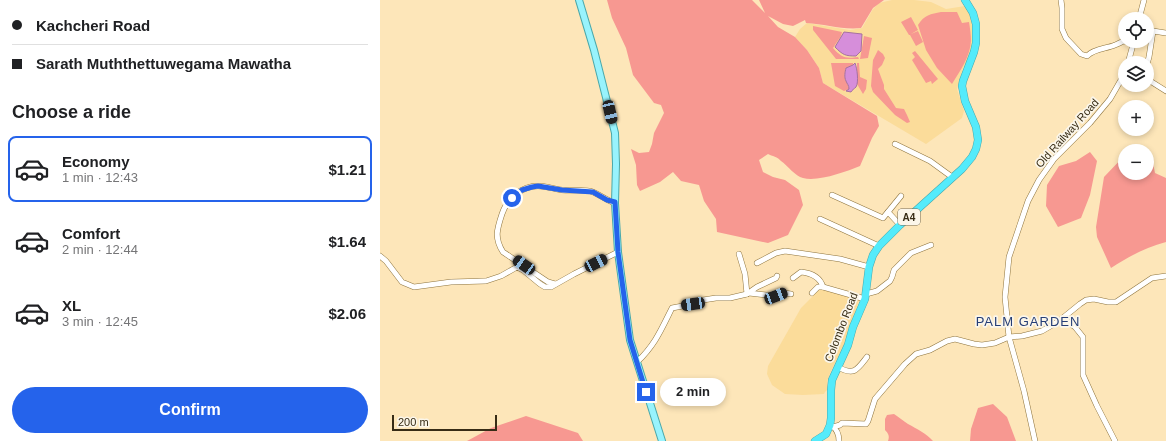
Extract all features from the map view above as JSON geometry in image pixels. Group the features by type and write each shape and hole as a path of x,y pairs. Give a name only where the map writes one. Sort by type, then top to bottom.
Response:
{"highway":[{"name":"Colombo Road","path":"832,426 832,380 848,345 866,296 869,267 873,254 900,225 962,169 972,157 976,149 978,140 976,127 965,101 962,86 976,43 976,24 973,13 965,0"},
{"path":"815,441 826,434 832,426"}],"main road":[{"path":"579,0 594,50 615,133 615,202 618,252 630,340 662,441"}],"street":[{"path":"1061,0 1062,29 1069,41 1081,54 1088,56 1091,52 1118,44"},
{"path":"1141,12 1144,0"},
{"path":"1154,31 1166,33"},
{"path":"1154,83 1166,91"},
{"name":"Old Railway Road","path":"1035,441 1024,391 1009,337 1005,297 1009,257 1028,201 1039,180 1054,159 1110,99 1118,85"},
{"path":"895,144 930,161 952,177"},
{"path":"555,284 548,282 503,252 497,238 498,225 504,208 512,198 522,190 538,186 562,190 593,192 607,200 615,202"},
{"path":"832,195 883,218 901,196"},
{"path":"888,212 900,225"},
{"path":"820,219 879,246"},
{"path":"812,293 818,287 823,287 866,296 877,291 890,281 894,270 911,253 931,245"},
{"path":"757,263 776,253 785,251 796,252 803,255 840,259 869,267"},
{"path":"380,256 386,261 402,282 414,287 451,282 486,281 501,276 517,267 544,287 551,287 618,252"},
{"path":"739,254 748,294"},
{"path":"793,278 801,272 805,272 818,277 822,282 823,287"},
{"path":"748,294 757,287 776,278 777,276"},
{"path":"832,426 840,425 842,423 866,424 876,399 905,364 916,354 930,350 947,341 955,339 982,345 995,343 1009,337 1022,336 1042,331 1064,318 1086,300 1094,299 1116,302 1152,278 1166,276"},
{"path":"637,362 648,352 672,308 693,304 703,300 730,298 748,294 776,296 784,293 791,294"},
{"path":"1064,318 1075,327 1083,337 1083,375 1115,441"},
{"path":"838,367 852,372 859,367 867,357"},
{"path":"832,426 839,435 839,441"}],"shaded area":[{"path":"607,0 752,0 765,13 759,0 884,0 873,8 861,28 847,28 806,23 805,20 793,26 783,24 768,16 778,27 795,37 807,50 819,68 823,83 877,116 879,126 860,166 832,176 809,179 797,175 778,158 768,154 759,160 763,172 773,177 785,180 799,190 803,205 788,235 768,243 717,232 716,219 704,201 699,185 681,181 673,172 660,182 640,191 637,185 636,165 631,149 639,153 649,152 654,133 664,113 661,105 654,103 633,75 626,48 612,18"},
{"path":"892,0 931,2 946,9 965,6 973,19 974,34 971,55 963,68 957,89 964,111 962,118 926,144 823,83 819,68 807,50 795,37 800,29 807,23 850,30 862,28 873,9 879,3"},
{"path":"941,12 957,12 962,23 969,22 970,27 971,41 969,53 952,84 937,68 926,50 918,25 925,17"},
{"path":"911,17 918,30 911,34 918,31 923,42 916,46 901,22"},
{"path":"813,26 842,32 833,48 844,57 858,57 859,59 836,59 813,30"},
{"path":"844,32 862,34 861,51 856,56 844,54 835,47"},
{"path":"864,36 872,38 868,58 860,59"},
{"path":"878,50 885,58 882,65 878,69 884,89 896,108 904,109 910,122 907,123 895,115 873,92 871,86 873,60"},
{"path":"915,51 938,79 932,84 931,81 926,83 912,60 915,57 912,53"},
{"path":"831,63 853,63 853,65 846,68 845,73 845,79 849,89 844,91 835,86"},
{"path":"855,63 857,85 851,92 846,91 849,89 849,86 845,78 846,68"},
{"path":"857,63 859,63 860,77 867,80 866,89 863,94 857,84"},
{"path":"1090,152 1097,161 1090,195 1081,218 1058,227 1046,206 1047,185 1059,166 1076,161"},
{"path":"1118,162 1118,180 1154,180 1154,168 1155,173 1166,178 1166,242 1137,253 1111,268 1097,237 1096,227 1104,177"},
{"path":"822,289 859,300 848,337 831,371 827,381 827,390 824,394 785,394 772,385 767,374 768,366 801,308 819,290"},
{"path":"993,404 1007,417 1016,441 970,441 971,429 978,408"},
{"path":"894,414 924,433 933,441 888,441 889,438 885,430 885,419 887,415"},
{"path":"526,416 578,433 583,441 467,441 491,428"}],"district":[{"name":"PALM GARDEN","path":"1028,321"}],"route":[{"path":"512,198 522,190 543,186 562,190 593,192 607,200 615,202 618,252 625,310 630,340 646,392"}]}
